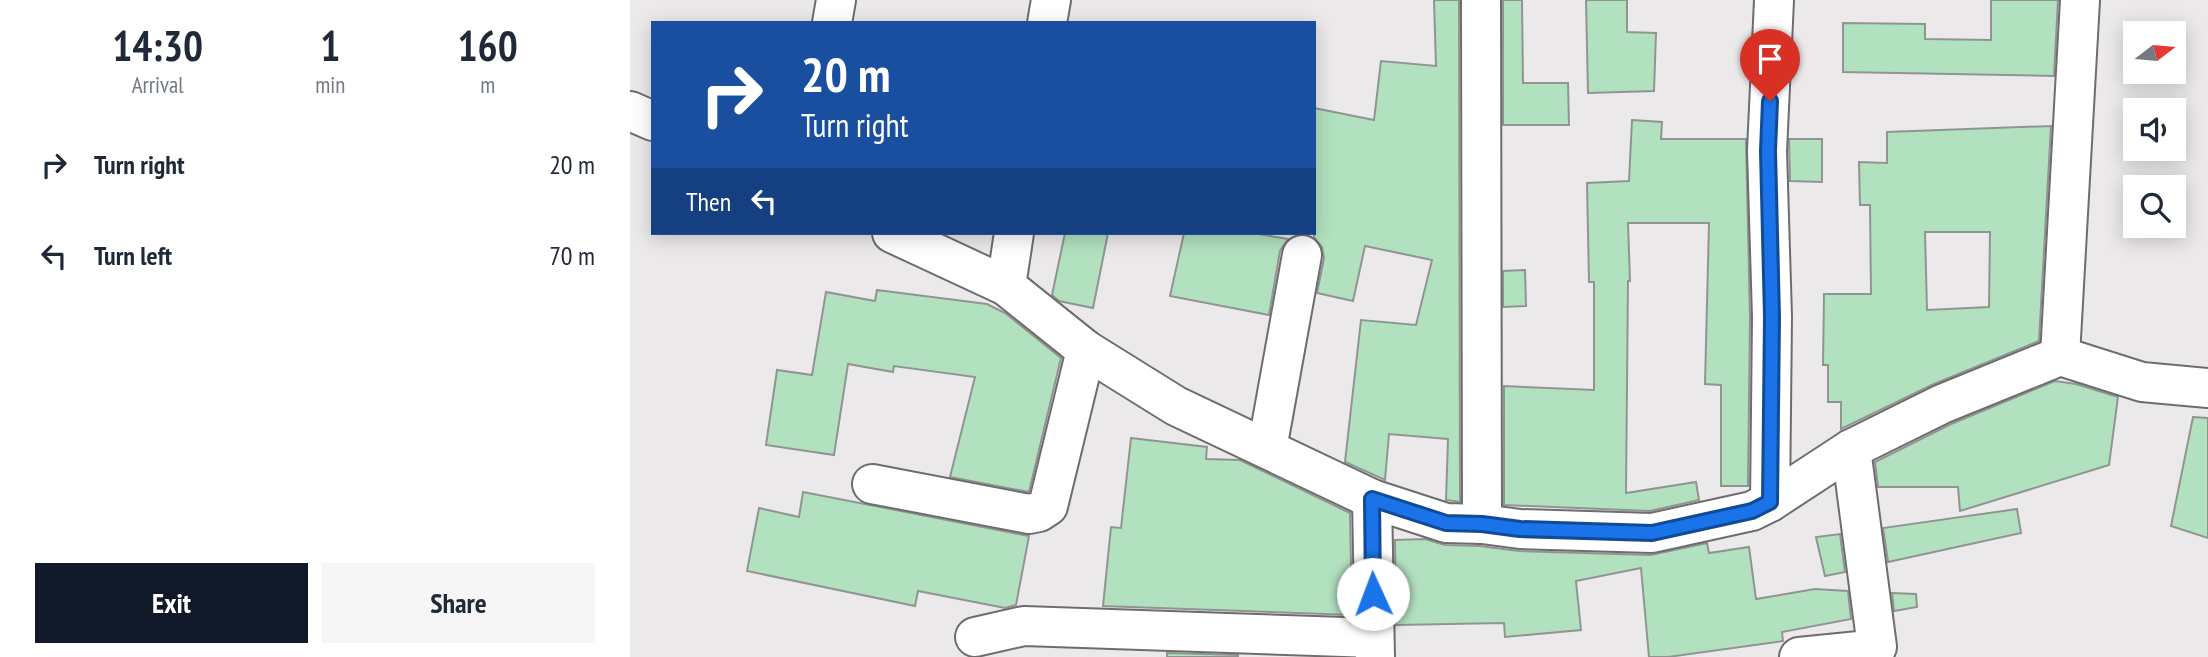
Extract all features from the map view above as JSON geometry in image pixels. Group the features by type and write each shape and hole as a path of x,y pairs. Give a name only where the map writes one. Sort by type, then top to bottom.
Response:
{"street":[{"path":"832,21 836,0"},
{"path":"1047,21 1051,0"},
{"path":"1481,0 1482,524"},
{"path":"1770,502 1772,317 1768,151 1774,0"},
{"path":"2060,356 2080,0"},
{"path":"630,111 651,120"},
{"path":"896,235 1006,286 1086,350 1176,406 1372,499 1446,523 1520,529 1652,533 1752,511 1851,449 1942,404 2060,356 2142,382 2208,388"},
{"path":"1006,286 1014,235"},
{"path":"1267,449 1302,255"},
{"path":"872,484 1029,514 1039,512 1048,506 1086,350"},
{"path":"1799,657 1877,647 1851,449"},
{"path":"975,638 1024,626 1374,648 1372,499"}],"building":[{"path":"1434,0 1459,0 1460,502 1446,500 1448,439 1389,434 1385,480 1345,462 1361,320 1416,325 1432,260 1365,246 1353,301 1317,293 1324,258 1322,247 1314,237 1316,108 1374,120 1381,61 1436,66"},
{"path":"1503,0 1522,0 1523,83 1568,83 1569,125 1503,125"},
{"path":"1586,0 1627,0 1627,32 1656,33 1654,91 1588,93"},
{"path":"1991,0 2058,0 2054,76 1843,72 1843,23 1925,24 1925,39 1991,40"},
{"path":"1632,120 1662,122 1661,139 1746,139 1750,317 1748,486 1721,486 1721,385 1705,384 1709,223 1628,223 1630,281 1626,493 1696,482 1699,500 1650,511 1504,505 1504,386 1594,390 1594,282 1589,282 1587,183 1629,181"},
{"path":"2051,126 2039,341 1934,384 1841,429 1841,402 1828,402 1828,365 1823,365 1824,294 1871,294 1870,205 1860,205 1859,162 1887,163 1887,132","holes":["1925,232 1990,232 1989,307 1927,310"]},
{"path":"1789,139 1822,139 1822,182 1790,181"},
{"path":"1065,235 1108,235 1093,308 1059,301 1052,295"},
{"path":"1184,235 1265,235 1288,239 1280,251 1269,315 1170,296"},
{"path":"1525,270 1526,306 1503,307 1503,271"},
{"path":"877,290 987,304 1005,313 1061,358 1029,492 950,477 975,377 894,366 893,372 848,364 834,455 766,445 777,370 812,375 826,292 875,301"},
{"path":"2055,381 2076,384 2118,397 2109,465 1960,511 1958,487 1878,487 1875,462 1951,424"},
{"path":"2193,417 2208,418 2208,538 2171,526"},
{"path":"1131,438 1207,447 1206,459 1240,460 1350,513 1352,615 1103,606 1111,527 1121,528"},
{"path":"803,492 1029,536 1016,605 1005,608 918,591 915,606 747,571 759,508 799,517"},
{"path":"2017,509 2021,533 1888,562 1883,528"},
{"path":"1840,534 1845,572 1825,576 1816,537"},
{"path":"1425,539 1445,545 1519,551 1651,555 1707,543 1709,553 1749,547 1756,599 1815,589 1848,591 1851,619 1782,632 1783,641 1668,657 1649,657 1641,568 1576,581 1581,630 1505,637 1504,623 1396,625 1395,540"},
{"path":"1892,593 1916,594 1917,607 1894,611"},
{"path":"1167,653 1238,655 1238,657 1167,657"}],"route":[{"path":"1373,594 1372,499 1446,523 1520,529 1652,533 1752,511 1770,502 1770,101"}]}
